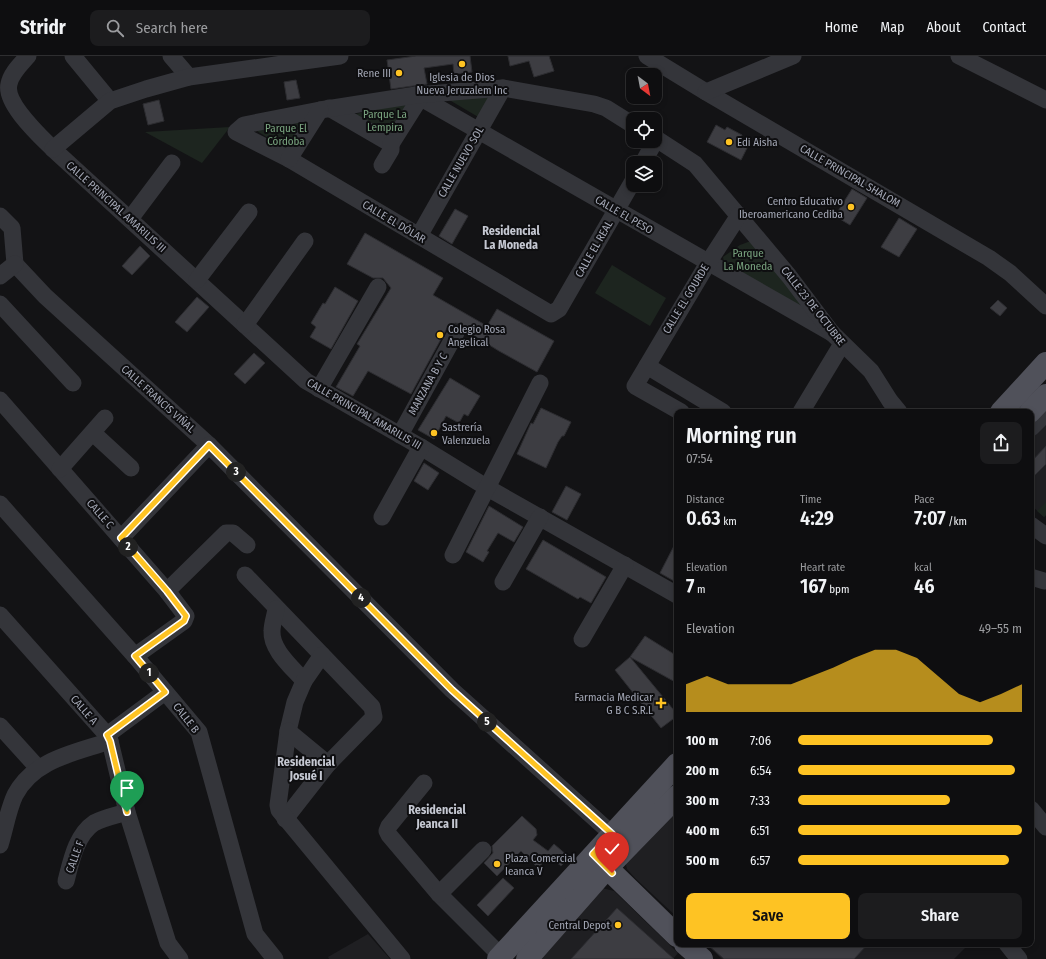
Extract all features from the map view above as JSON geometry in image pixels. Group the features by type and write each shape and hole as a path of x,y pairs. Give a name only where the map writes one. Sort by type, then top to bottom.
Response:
{"main road":[{"path":"1004,409 1046,363"},
{"path":"1033,409 1046,395"},
{"path":"527,959 604,865 612,834 674,767"},
{"path":"499,957 604,865 674,799"},
{"path":"604,865 674,933"},
{"path":"688,947 702,959"}],"street":[{"name":"CALLE PRINCIPAL AMARILIS III","path":"28,56 14,73 9,84 8,91 10,99 20,113 53,149 306,381 421,447 486,487 674,593"},
{"path":"73,56 110,101"},
{"path":"171,56 189,77"},
{"path":"53,149 110,101 146,88 189,77 270,61 340,56"},
{"name":"CALLE PRINCIPAL SHALOM","path":"647,56 989,258 1010,273 1046,306"},
{"path":"706,92 793,56"},
{"path":"959,56 1046,100"},
{"path":"289,159 325,109 418,96 503,88 594,104 606,108 626,121"},
{"name":"CALLE NUEVO SOL","path":"419,236 503,88"},
{"path":"382,164 391,150 392,144 418,96"},
{"name":"CALLE EL PESO","path":"418,96 837,339"},
{"path":"325,109 392,144"},
{"name":"CALLE EL DÓLAR","path":"325,109 244,126 236,132 289,159 551,314"},
{"name":"CALLE 23 DE OCTUBRE","path":"662,142 695,164 740,215 837,339 871,371 897,409"},
{"path":"130,219 172,163"},
{"name":"CALLE EL REAL","path":"551,314 559,310 626,192"},
{"path":"197,280 249,212"},
{"name":"CALLE EL GOURDE","path":"676,409 635,386 708,263 740,215"},
{"path":"0,216 12,228 15,264 0,276"},
{"path":"718,247 754,232"},
{"path":"245,325 305,241"},
{"name":"CALLE FRANCIS VIÑAL","path":"15,264 45,296 209,445 452,690 612,834"},
{"path":"319,389 378,287"},
{"path":"0,304 73,383"},
{"name":"MANZANA B Y C","path":"400,435 456,333"},
{"path":"802,409 837,339"},
{"path":"647,366 718,409"},
{"path":"453,555 486,487 540,383"},
{"name":"CALLE C","path":"0,400 167,591 186,616 184,621 135,656"},
{"path":"1034,425 1046,413"},
{"path":"60,469 105,418"},
{"path":"92,433 131,468"},
{"path":"121,538 209,445"},
{"path":"382,517 421,447"},
{"name":"CALLE B","path":"0,504 135,656 199,732 255,934 275,959"},
{"path":"503,582 540,517"},
{"path":"167,591 226,533 232,533 247,545"},
{"path":"582,639 625,565"},
{"path":"245,575 276,609 372,707 374,712 374,716 328,764 285,819"},
{"path":"276,609 272,631 276,648 304,681"},
{"name":"CALLE A","path":"0,615 108,738 127,812 168,943 180,959"},
{"path":"322,655 304,681 295,702 288,730 278,805 281,815 402,959"},
{"path":"0,845 14,797 24,781 38,768 108,738 165,692"},
{"path":"0,726 38,768"},
{"path":"288,730 328,764"},
{"path":"424,783 388,826 387,831 439,894 499,957"},
{"path":"538,959 604,865 674,807"},
{"name":"CALLE F","path":"66,881 77,846 84,834 94,823 127,812"},
{"path":"1034,813 1046,827"},
{"path":"439,894 483,850"},
{"path":"1009,947 1019,959"}],"shaded area":[{"path":"1046,418 1046,515 1044,517 1034,508 1034,430"},
{"path":"674,800 674,914 635,878 627,869 625,861"},
{"path":"602,888 614,891 678,953 673,959 528,959"},
{"path":"368,934 390,959 329,959 328,957"},
{"path":"709,947 966,947 954,959 722,959"}],"green space":[{"path":"496,93 480,118 446,98"},
{"name":"Parque La Lempira","path":"410,102 389,136 351,115"},
{"name":"Parque El Córdoba","path":"311,118 290,152 251,127"},
{"path":"230,127 202,163 145,132"},
{"name":"Parque La Moneda","path":"752,242 813,314 724,262 723,257 740,245"},
{"path":"612,265 666,298 650,326 595,293"},
{"path":"1046,502 1046,515 1044,517 1037,511"}],"building":[{"path":"416,56 470,56 472,72 454,74 453,64 424,68 427,84 391,89 387,60"},
{"path":"508,56 549,56 554,71 534,77 529,61 510,66"},
{"path":"296,80 300,98 287,100 284,82"},
{"path":"159,100 164,121 148,125 143,104"},
{"name":"Edi Aisha","path":"716,125 725,130 727,127 742,135 741,138 750,142 741,160 707,142"},
{"name":"Centro Educativo Iberoamericano Cediba","path":"852,189 867,198 850,225 835,216"},
{"path":"455,209 468,216 452,244 439,236"},
{"path":"899,218 917,229 899,257 881,247"},
{"path":"365,233 443,278 433,295 487,326 497,309 554,341 537,372 465,330 461,324 455,323 447,328 411,394 368,371 353,396 336,387 360,346 357,344 391,288 383,278 373,278 347,264"},
{"path":"140,246 150,256 132,275 122,266"},
{"path":"335,287 358,301 331,349 310,337 316,327 311,323"},
{"path":"197,297 209,307 187,332 175,322"},
{"path":"998,300 1007,308 1000,316 990,308"},
{"path":"254,353 265,363 245,384 234,374"},
{"path":"450,378 480,396 468,416 464,414 459,423 446,416 434,439 418,430"},
{"path":"541,408 571,422 564,436 562,436 558,442 546,468 517,454 531,423 533,424"},
{"path":"1046,446 1046,464 1034,476 1034,459"},
{"path":"424,463 439,473 428,490 414,481"},
{"path":"566,486 581,494 567,520 552,512"},
{"path":"489,506 523,527 514,542 498,533 487,551 489,552 483,562 466,552"},
{"path":"543,540 606,577 591,603 580,597 578,599 526,569"},
{"path":"674,546 674,581 660,573"},
{"path":"645,636 674,654 674,681 630,657"},
{"path":"630,657 674,710 674,718 661,728 615,670"},
{"name":"Plaza Comercial Ieanca V","path":"522,816 536,829 537,835 533,840 548,851 554,844 569,857 561,866 549,856 538,868 521,851 497,876 484,863 493,853 492,846"},
{"path":"503,878 514,888 488,916 477,905"},
{"name":"Central Depot","path":"617,908 674,959 571,959"},
{"path":"710,947 865,947 854,959 724,959"}],"place":[{"name":"Iglesia de Dios Nueva Jeruzalem Inc","path":"462,64"},
{"name":"Rene III","path":"399,73"},
{"name":"Edi Aisha","path":"729,142"},
{"name":"Centro Educativo Iberoamericano Cediba","path":"851,207"},
{"name":"Colegio Rosa Angelical","path":"440,335"},
{"name":"Sastrería Valenzuela","path":"434,433"},
{"name":"Farmacia Medicar G B C S.R.L","path":"661,703"},
{"name":"Plaza Comercial Ieanca V","path":"497,864"},
{"name":"Central Depot","path":"618,925"}],"district":[{"name":"Residencial La Moneda","path":"511,238"},
{"name":"Residencial Josué I","path":"306,769"},
{"name":"Residencial Jeanca II","path":"437,817"}],"route":[{"path":"127,812 110,741 107,735 165,692 135,656 184,621 186,616 167,591 121,538 209,445 452,690 612,834 593,854 612,873"}]}
